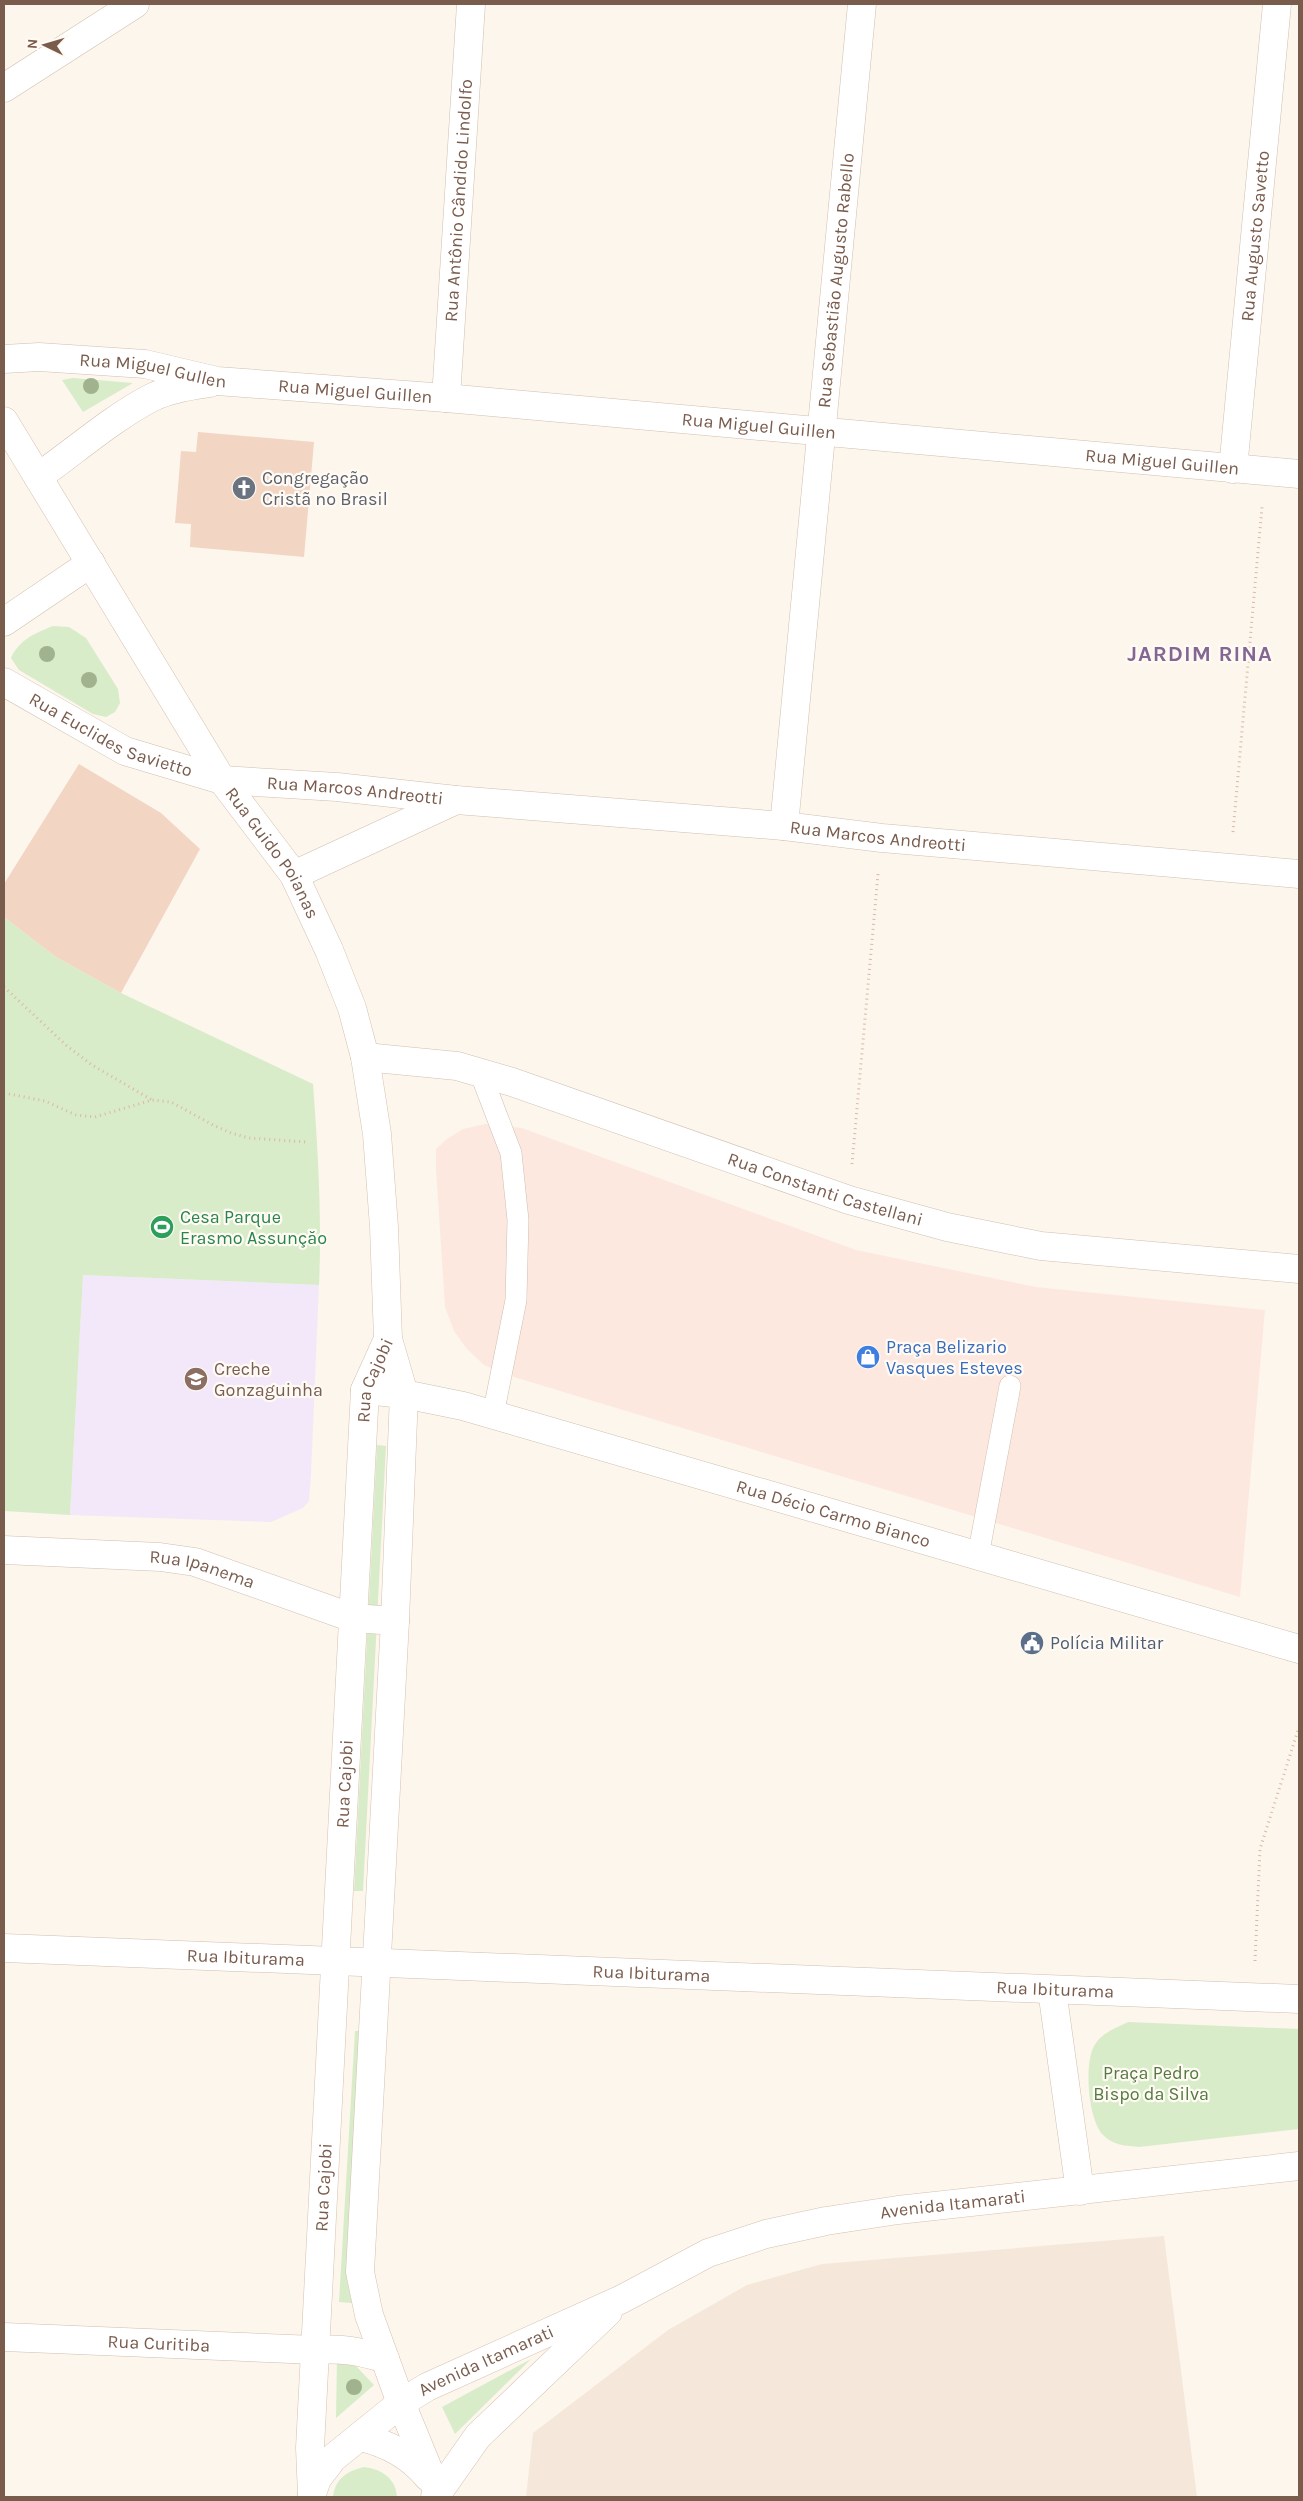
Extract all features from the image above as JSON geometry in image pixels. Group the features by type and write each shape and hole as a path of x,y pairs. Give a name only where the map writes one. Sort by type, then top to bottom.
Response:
{"street":[{"path":"4,88 134,4"},
{"name":"Rua Antônio Cândido Lindolfo","path":"446,398 471,4"},
{"name":"Rua Sebastião Augusto Rabello","path":"784,826 862,4"},
{"name":"Rua Augusto Savetto","path":"1233,468 1277,4"},
{"name":"Rua Miguel Gullen","path":"4,359 39,357 145,364 216,382"},
{"name":"Rua Miguel Guillen","path":"216,382 446,398 1299,474"},
{"name":"Rua Miguel Gullen","path":"38,477 124,414 152,397 183,388 216,382"},
{"name":"Rua Guido Poianas","path":"4,421 222,780 294,875 332,958 352,1008 365,1057 377,1134 384,1227 388,1339"},
{"path":"4,622 91,563"},
{"name":"Rua Euclides Savietto","path":"4,682 126,751 222,780"},
{"name":"Rua Marcos Andreotti","path":"222,780 337,787 456,800 784,826 882,838 1299,874"},
{"name":"Rua Marcos Andreotti","path":"294,875 456,800"},
{"name":"Rua Constanti Castellani","path":"365,1057 457,1066 480,1072 848,1200 947,1227 1042,1246 1299,1269"},
{"name":"Rua Cajobi","path":"312,2496 310,2448 365,1390 388,1339"},
{"name":"Rua Cajobi","path":"388,1339 404,1394 395,1621 360,2272 363,2295 385,2359 438,2496"},
{"name":"Rua Décio Carmo Bianco","path":"365,1390 438,1400 1299,1650"},
{"name":"Rua Ipanema","path":"4,1550 160,1557 196,1562 353,1618 395,1621"},
{"name":"Rua Ibiturama","path":"4,1948 335,1963 1299,2000"},
{"path":"1052,1990 1080,2191"},
{"name":"Avenida Itamarati","path":"312,2496 317,2479 324,2467 401,2403 451,2375 622,2299 708,2253 766,2234 826,2221 898,2210 1299,2166"},
{"name":"Avenida Itamarati","path":"438,2496 478,2436 622,2299"},
{"name":"Rua Curitiba","path":"4,2337 315,2350 338,2348 360,2351 385,2359"},
{"path":"361,2437 380,2441 414,2462 438,2496"}],"lane":[{"path":"480,1072 511,1153 518,1220 516,1300 493,1416"},
{"path":"978,1556 1010,1386"}],"path":[{"path":"1229,868 1265,471"},
{"path":"848,1200 882,838"},
{"path":"4,987 67,1046 92,1065 152,1100"},
{"path":"4,1092 45,1101 76,1115 95,1117 152,1100 172,1102 213,1126 231,1133 249,1138 306,1142"},
{"path":"1253,1999 1260,1849 1299,1728"}],"shaded area":[{"name":"Praça Belizario Vasques Esteves","path":"485,1124 522,1128 856,1250 1036,1287 1265,1310 1240,1597 514,1377 484,1365 466,1348 454,1331 445,1307 436,1149 463,1129"},
{"name":"Creche Gonzaguinha","path":"83,1275 319,1285 311,1474 309,1501 303,1508 271,1522 70,1515"},
{"path":"1164,2236 1197,2497 526,2497 533,2433 668,2330 747,2285 822,2264"}],"green space":[{"path":"73,378 133,383 83,412 62,380"},
{"path":"53,626 69,627 86,638 118,689 120,703 115,712 106,717 93,714 19,670 11,658 18,646 34,634"},
{"name":"Cesa Parque Erasmo Assunçăo","path":"4,917 56,957 121,993 313,1084 319,1184 319,1285 83,1275 70,1515 4,1511"},
{"path":"377,1445 386,1446 363,1891 354,1891"},
{"name":"Praça Pedro Bispo da Silva","path":"1128,2022 1299,2029 1299,2129 1139,2147 1111,2141 1103,2135 1094,2117 1089,2092 1089,2066 1097,2041 1109,2031"},
{"path":"355,2031 361,2031 347,2281 352,2303 339,2302"},
{"path":"337,2357 355,2365 374,2385 336,2418"},
{"path":"531,2359 455,2434 442,2407"},
{"path":"364,2467 382,2472 391,2480 397,2497 333,2497 336,2485 343,2477 352,2471"}],"building":[{"name":"Congregação Cristã no Brasil","path":"198,432 314,442 304,557 190,547 191,524 175,523 181,451 196,452"},
{"path":"79,764 161,813 200,849 121,993 56,957 4,917 4,884"}],"place":[{"name":"Congregação Cristã no Brasil","path":"244,488"},
{"name":"Cesa Parque Erasmo Assunçăo","path":"162,1227"},
{"name":"Praça Belizario Vasques Esteves","path":"868,1357"},
{"name":"Creche Gonzaguinha","path":"196,1379"},
{"name":"Polícia Militar","path":"1032,1643"}],"district":[{"name":"JARDIM RINA","path":"1200,653"}]}
